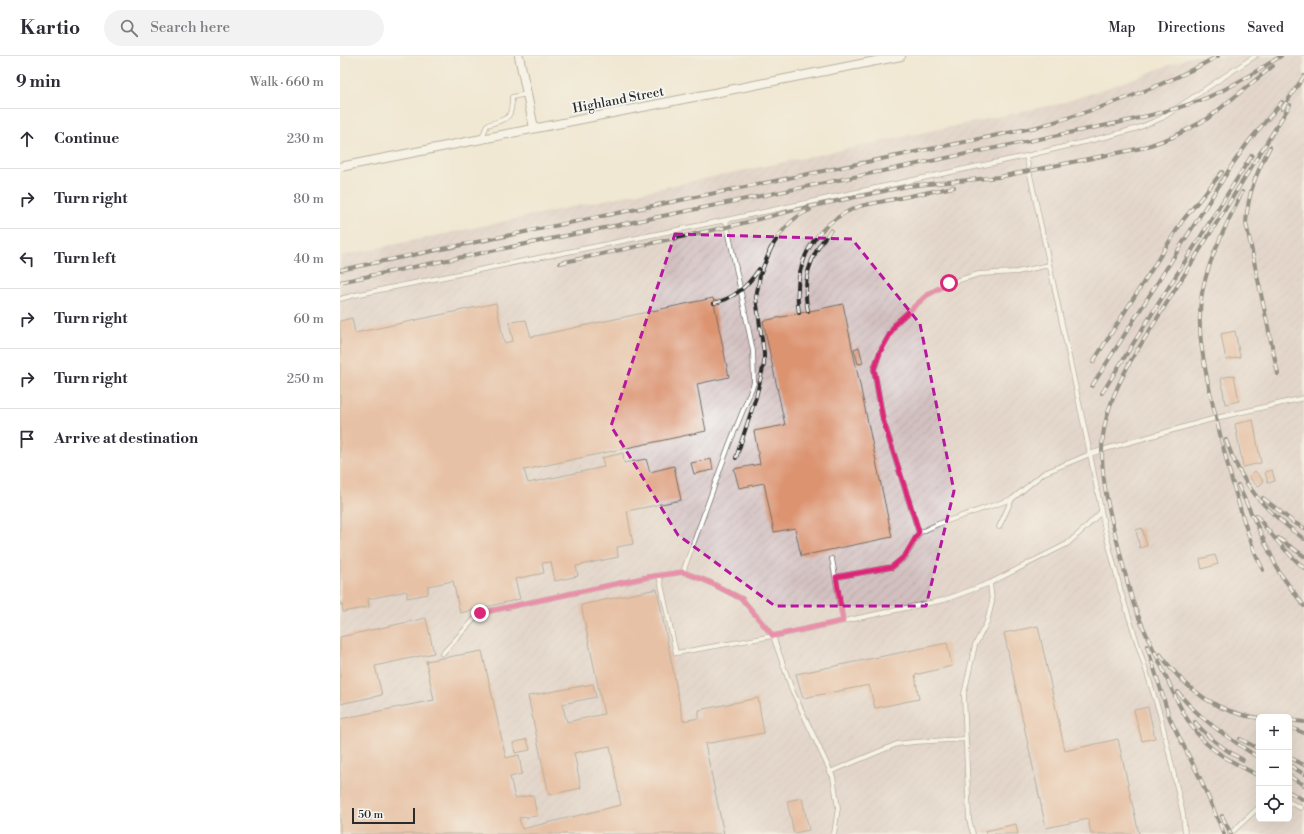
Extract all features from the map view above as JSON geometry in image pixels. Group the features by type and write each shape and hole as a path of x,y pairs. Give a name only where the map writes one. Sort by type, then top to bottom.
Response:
{"street":[{"path":"519,56 534,128"},
{"name":"Highland Street","path":"340,167 898,56"}],"lane":[{"path":"340,299 363,293 726,220 1026,156 1138,128 1162,118 1255,56"},
{"path":"482,138 487,125 507,118 512,110 512,97 527,94"},
{"path":"1026,156 1105,530 1121,592 1160,714 1183,814 1185,834"},
{"path":"683,572 729,445 754,383 753,351 726,220"},
{"path":"919,532 883,420 874,369 880,352 896,323 927,295 949,283 979,274 1016,272 1049,265"},
{"path":"836,577 892,567 905,556 919,532 1012,499 1044,473 1090,454 1216,418 1304,398"},
{"path":"999,527 1012,499"},
{"path":"659,575 676,653 773,636 944,600 990,583 1067,544 1101,512"},
{"path":"832,559 843,621"},
{"path":"442,654 480,613 659,575 683,572 709,582 742,599 773,636 792,690 833,777 838,808 834,834"},
{"path":"973,834 969,820 964,694 975,645 986,622 992,602 990,583"},
{"path":"830,772 897,744 966,740"},
{"path":"1292,804 1300,808"},
{"path":"1230,834 1256,810"}],"highlighted area":[{"path":"675,234 852,239 920,324 954,491 926,606 775,606 678,535 611,426"}],"shaded area":[{"path":"1193,56 1304,56 1304,834 340,834 340,256 1062,103"}],"building":[{"path":"713,298 729,377 697,384 706,431 524,470 528,483 604,467 602,458 623,453 624,463 646,459 650,472 674,466 681,500 627,511 633,544 617,547 618,557 576,566 578,576 555,581 551,562 542,563 544,573 515,579 520,599 460,613 453,581 428,586 428,594 407,598 407,591 368,599 369,607 343,612 342,604 340,605 340,321 352,318 355,333 496,303 504,343 513,341 509,322 526,320 531,337"},
{"path":"843,304 892,537 801,556 795,528 774,532 764,483 739,488 734,469 760,464 754,431 785,425 763,321"},
{"path":"1235,331 1240,357 1226,360 1221,334"},
{"path":"859,347 863,363 858,364 854,349"},
{"path":"1234,375 1239,401 1225,404 1221,378"},
{"path":"1253,420 1261,463 1243,467 1235,424"},
{"path":"711,459 713,470 694,474 691,463"},
{"path":"1272,470 1275,481 1268,483 1265,472"},
{"path":"1255,471 1264,481 1258,487 1249,477"},
{"path":"1142,528 1147,546 1140,548 1136,530"},
{"path":"1215,555 1218,564 1202,569 1200,559"},
{"path":"657,589 683,721 699,718 699,710 758,698 764,733 705,744 724,834 340,834 340,719 434,700 426,661 482,651 506,758 519,755 522,774 510,777 515,798 533,795 537,816 519,818 522,829 621,805 610,746 574,753 581,788 549,795 528,696 593,684 596,697 562,704 567,722 604,714 581,605"},
{"path":"426,618 434,653 375,666 382,695 340,704 340,637"},
{"path":"1038,626 1065,751 1118,739 1139,834 1091,834 1088,819 1046,828 1004,633"},
{"path":"947,643 952,666 915,675 919,699 875,708 869,685 803,698 796,674"},
{"path":"1148,707 1155,738 1142,741 1134,710"},
{"path":"527,739 530,750 515,753 513,743"},
{"path":"802,798 809,830 794,833 787,801"},
{"path":"1016,824 1018,834 986,834 985,831"}],"railway":[{"path":"340,270 1037,127 1130,97 1197,68 1218,56"},
{"path":"340,282 1127,121 1207,98 1281,56"},
{"path":"560,263 908,186 999,177 1142,148 1173,137 1207,119 1273,66"},
{"path":"1282,109 1304,76"},
{"path":"1092,386 1234,162 1249,141 1282,102"},
{"path":"1256,774 1214,750 1201,738 1184,715 1133,602 1109,508 1103,474 1102,451 1104,428 1110,405 1130,362 1290,105"},
{"path":"1270,147 1251,193 1246,223 1278,374"},
{"path":"1102,393 1252,155"},
{"path":"1093,362 1183,220 1222,172"},
{"path":"799,313 799,278 803,262 809,248 818,235 830,223 860,206 954,187"},
{"path":"1242,192 1219,241 1205,280 1200,306 1200,331 1207,380 1229,470 1249,537 1263,570"},
{"path":"769,252 786,227 797,217 810,210"},
{"path":"808,311 806,288 809,268 818,248 831,230"},
{"path":"736,458 756,397 764,364 764,353 756,298 760,275 771,248"},
{"path":"714,303 728,298 740,291 759,269"},
{"path":"1226,440 1239,471 1256,496 1278,518 1304,539"},
{"path":"1238,485 1279,572 1304,606"},
{"path":"1263,498 1293,522 1304,528"},
{"path":"1256,515 1278,543 1304,568"},
{"path":"1278,538 1304,556"},
{"path":"1147,646 1170,719 1200,778 1224,834"},
{"path":"1160,654 1180,678 1203,697 1229,711 1256,717"},
{"path":"1178,692 1205,719 1256,756"},
{"path":"1292,720 1304,722"},
{"path":"1195,722 1217,743 1243,760"},
{"path":"1292,728 1304,733"},
{"path":"1240,739 1256,747"},
{"path":"1292,759 1304,765"},
{"path":"1292,767 1304,774"},
{"path":"1292,778 1304,785"},
{"path":"1292,794 1304,800"},
{"path":"1222,816 1231,834"}],"route":[{"path":"480,613 648,577 683,572 709,582 742,599 773,636 843,621 836,577 892,567 905,556 919,532 883,420 874,369 880,352 896,323 927,295 949,283"}]}
